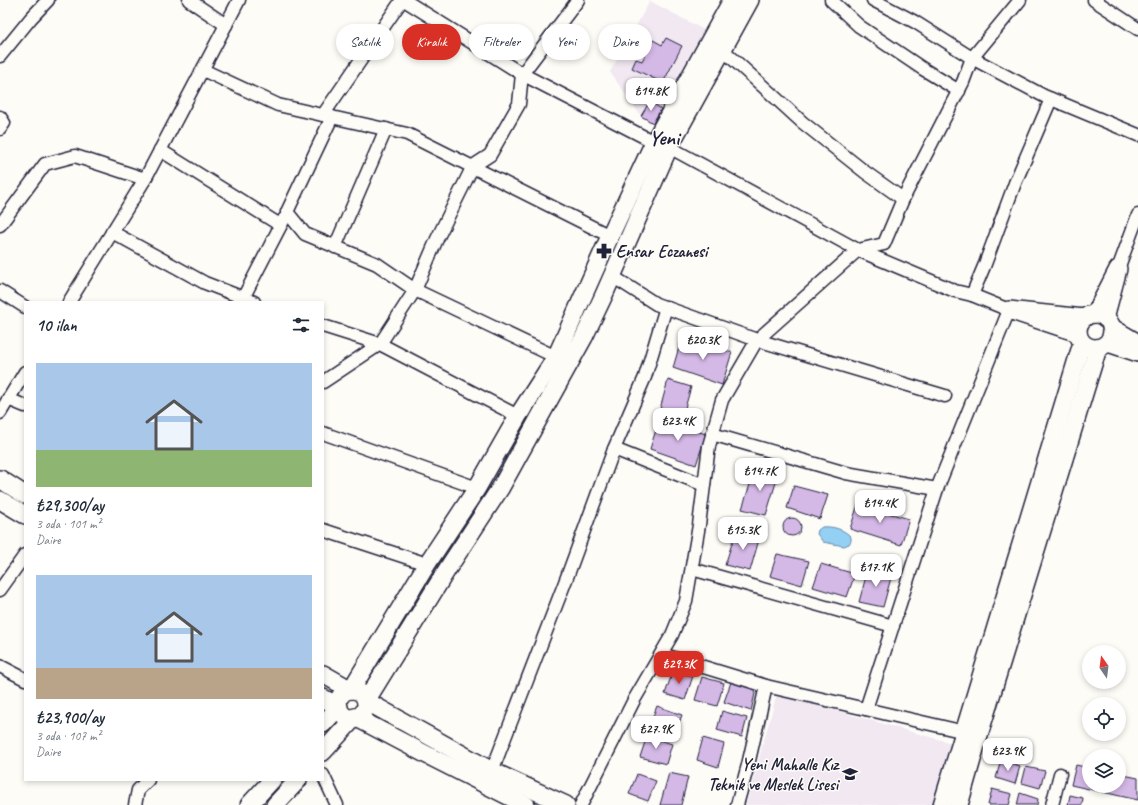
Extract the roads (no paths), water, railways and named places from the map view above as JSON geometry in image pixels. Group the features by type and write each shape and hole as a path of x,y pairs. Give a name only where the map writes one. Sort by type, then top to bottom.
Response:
{"main road":[{"path":"526,805 355,717 343,714 338,702 343,694 351,690 427,564 477,488 518,416 556,357 610,236 661,144 732,0"},
{"path":"324,751 355,717 362,713 366,705 366,701 448,568 501,487 584,337 612,276 661,144 722,49 750,0"},
{"path":"942,805 1095,330 1118,269"},
{"path":"1009,310 1095,330 1138,342"},
{"path":"1095,330 1138,353"},
{"path":"959,805 1095,330"},
{"path":"0,479 24,494"},
{"path":"0,500 24,514"},
{"path":"324,675 351,690 359,692 366,701 492,771 566,805"},
{"path":"324,699 339,707"},
{"path":"324,723 339,707"},
{"path":"249,805 271,781"},
{"path":"275,805 297,781"}],"street":[{"path":"0,56 48,0"},
{"path":"189,0 226,25"},
{"path":"70,301 145,179 239,0"},
{"path":"112,232 205,284 246,301 287,212 327,116 403,0 522,74 661,144 858,250 955,291 1009,310 937,489 866,709"},
{"path":"324,381 380,344 415,290 437,239 473,166 490,155 519,104 522,74 578,0"},
{"path":"831,0 860,26 923,69 959,91"},
{"path":"873,0 915,22 972,58 1051,100 1138,135"},
{"path":"581,805 634,700 672,634 686,601 699,525 709,446 722,400 758,340 858,250 884,244 903,199 959,91 972,58 1020,0"},
{"path":"1094,0 1138,29"},
{"path":"722,49 802,122 865,172 903,199"},
{"path":"203,70 278,105 407,134 610,236"},
{"path":"972,296 1015,184 1051,100"},
{"path":"0,117 4,123 0,129"},
{"path":"335,247 386,129"},
{"path":"160,150 280,225"},
{"path":"0,225 45,164 76,156 145,179"},
{"path":"287,212 305,234 377,264 415,290 556,357"},
{"path":"1118,269 1138,216"},
{"path":"612,276 656,304 758,340 945,396"},
{"path":"0,291 24,306"},
{"path":"492,771 565,584 614,449 645,377 666,307"},
{"path":"324,326 380,344 518,416"},
{"path":"0,413 24,374"},
{"path":"8,399 24,406"},
{"path":"324,433 477,488"},
{"path":"712,434 846,473 937,489"},
{"path":"614,449 704,485"},
{"path":"324,530 427,564"},
{"path":"0,590 24,555"},
{"path":"692,569 893,626"},
{"path":"661,654 766,686 965,732"},
{"path":"0,666 24,678"},
{"path":"737,805 748,765 766,686"},
{"path":"1052,805 1060,774"},
{"path":"324,777 338,805"},
{"path":"135,805 138,790 147,781"}],"water":[{"path":"822,527 830,527 841,530 851,537 851,541 849,544 844,546 823,542 817,534 818,530"}],"place":[{"name":"Ensar Eczanesi","path":"604,251"},
{"name":"Yeni Mahalle Kız Teknik ve Meslek Lisesi","path":"850,774"}],"district":[{"name":"Yeni","path":"664,138"}]}
